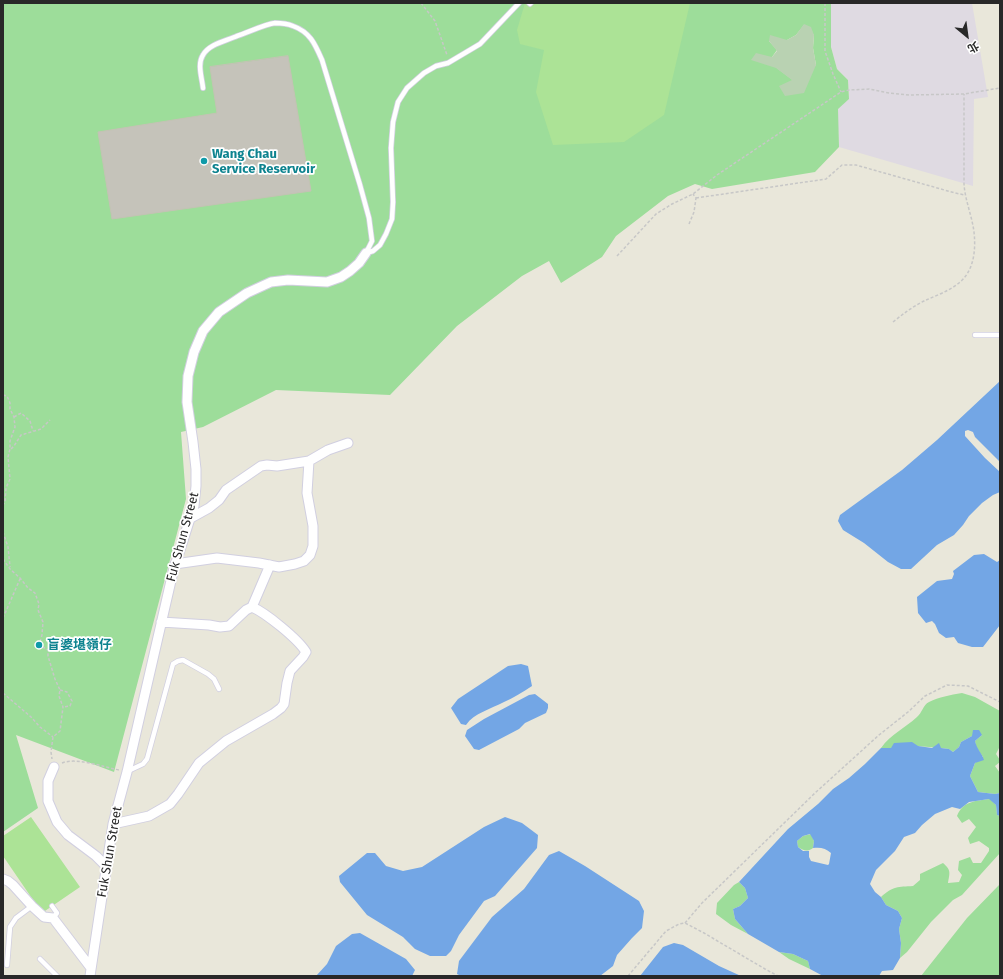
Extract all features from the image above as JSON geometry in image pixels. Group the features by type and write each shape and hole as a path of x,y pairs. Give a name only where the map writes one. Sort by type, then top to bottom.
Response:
{"street":[{"name":"Fuk Shun Street","path":"91,972 113,824 127,772 175,564 194,506 196,469 187,402 188,376 194,352 203,331 219,312 247,293 271,282 288,280 328,282 341,277 350,271 359,263 366,253"},
{"path":"189,520 209,508 219,500 226,490 261,466 277,466 309,461 328,450 348,442"},
{"path":"175,564 217,558 278,567 304,561 310,555 313,546 313,526 307,493 309,461"},
{"path":"161,622 220,627 229,626 246,610 252,607 270,565"},
{"path":"113,824 149,816 170,804 199,763 226,741 282,708 290,672 306,652 302,645 292,636 260,610 252,607"},
{"path":"54,767 48,780 48,801 57,822 68,835 96,856 106,866"},
{"path":"3,879 13,885 44,917 53,918 91,972"}],"lane":[{"path":"366,253 373,251 380,245 392,219 392,141 393,122 398,102 407,88 424,73 436,66 448,63 480,44 519,3"},
{"name":"Fuk Shun Street","path":"203,88 199,62 203,55 217,44 274,23 288,24 307,33 315,44 322,60 369,218 372,241 366,253"},
{"path":"975,335 1000,335"},
{"path":"127,772 143,764 147,759 173,664 183,660 208,674 214,679 219,689"},
{"path":"6,965 10,927 16,918 32,906"},
{"path":"52,906 57,913 53,918"},
{"path":"40,959 57,976"}],"path":[{"path":"421,3 435,21 446,51 448,63"},
{"path":"825,3 825,51 841,92"},
{"path":"617,256 656,214 693,194 724,171 841,92 869,89 909,95 964,94 1000,88"},
{"path":"893,322 910,309 960,283 968,274 973,260 974,232 965,195 964,184 964,94"},
{"path":"696,198 826,179 842,165 856,164 965,195"},
{"path":"689,224 694,212 696,198 693,194"},
{"path":"3,395 7,396 10,404 10,409 14,417 15,428 10,441 8,457 10,479 6,488 5,502 3,505"},
{"path":"14,417 21,413 30,421 33,432"},
{"path":"10,449 21,436 41,429 50,420"},
{"path":"3,532 8,547 10,569"},
{"path":"3,560 28,588 35,593 39,604 38,610 43,622 39,645 48,650 48,656 53,674 60,690 59,696 63,707 60,731 53,737 51,752 54,767 66,762 81,762 127,772"},
{"path":"3,618 20,578"},
{"path":"685,923 702,903 815,793 925,696 947,685 968,686 1000,702"},
{"path":"60,690 67,692 72,701 70,706 63,707"},
{"path":"3,693 53,737"},
{"path":"628,976 666,931 679,924 685,923 778,976"}],"shaded area":[{"path":"831,3 972,3 988,97 974,99 973,186 839,147 837,108 849,99 848,80 837,69 831,47"}],"green space":[{"path":"3,3 831,3 831,47 837,69 848,80 849,99 838,109 839,147 815,172 712,189 695,184 668,196 616,236 602,257 561,283 549,261 522,276 457,326 390,395 276,390 203,427 181,432 186,499 114,772 16,735 38,808 3,832","holes":["804,25 814,35 813,48 816,65 781,88 793,80 777,68 772,57 777,50 769,41 787,40 796,35"]},
{"path":"525,3 690,3 664,115 624,142 553,145 536,92 544,50 520,44 517,30"},
{"path":"804,24 811,27 814,35 813,48 816,65 804,93 785,96 779,86 792,80 776,68 751,60 756,53 772,57 777,51 769,41 770,35 787,40 796,35"},
{"path":"962,693 975,697 1000,711 1000,746 996,754 1000,762 995,766 1000,773 1000,793 995,794 978,792 970,776 975,763 983,757 976,747 975,741 982,735 972,736 961,742 959,747 953,752 949,749 917,746 881,748 894,735 917,717 927,703 941,697"},
{"path":"990,799 996,805 997,815 1000,816 1000,853 962,895 953,900 931,922 907,952 900,958 901,943 899,929 902,918 898,911 886,905 881,897 896,888 913,886 920,880 920,874 943,863 949,872 948,883 959,882 962,875 958,870 959,861 970,857 973,863 981,863 989,851 989,848 979,841 970,844 968,838 976,827 969,819 962,823 957,816 966,805 975,801"},
{"path":"31,817 80,887 42,913 3,856 3,836"},
{"path":"811,834 814,841 813,848 806,850 798,847 797,841 803,836"},
{"path":"739,882 745,888 748,898 740,906 733,909 735,919 748,934 731,925 716,914 717,903 734,885"},
{"path":"1000,884 1000,976 921,976 967,918"},
{"path":"779,952 793,954 808,961 810,969 789,959"}],"water":[{"path":"1000,381 1000,462 975,437 973,432 968,430 965,431 965,436 1000,472 1000,492 982,503 969,516 954,535 937,545 911,569 901,569 888,562 864,543 843,530 838,521 840,515 902,470 937,440"},
{"path":"984,554 997,562 1000,560 1000,625 983,647 972,647 958,643 954,637 946,638 939,633 932,621 926,623 918,613 917,597 937,581 952,579 954,574 953,571 974,555"},
{"path":"521,664 528,666 532,686 511,699 478,714 466,725 461,724 451,708 458,699 508,666"},
{"path":"535,694 548,704 546,713 525,723 519,729 479,750 474,749 465,736 467,730 484,719 529,695"},
{"path":"973,730 979,730 982,735 975,741 984,760 975,763 970,776 978,792 995,794 1000,793 1000,816 997,815 996,805 989,799 969,802 960,809 952,807 935,814 915,833 904,837 895,851 876,870 870,884 886,905 898,911 902,918 899,929 901,943 900,958 893,970 882,971 879,976 823,976 810,969 808,961 793,954 779,952 748,934 735,919 733,909 740,906 748,898 745,888 739,882 788,829 818,804 833,789 849,778 881,748 891,748 894,743 912,742 918,746 932,748 939,743 941,748 949,749 953,752 959,747 961,742 972,736","holes":["810,834 814,841 813,848 823,848 831,853 828,865 811,861 809,851 803,851 798,847 797,841 803,836"]},
{"path":"505,817 522,823 538,835 537,848 495,896 484,901 459,935 451,951 446,956 430,956 415,949 403,937 367,915 340,882 339,876 367,853 375,853 386,866 403,871 422,867 484,827"},
{"path":"559,851 639,901 644,911 642,928 617,955 613,966 600,976 461,976 457,974 459,961 492,917 524,889 549,855"},
{"path":"360,933 406,959 415,970 412,976 316,976 327,964 336,946 352,934"},
{"path":"674,943 683,945 719,966 741,976 640,976 663,947"}],"building":[{"name":"Wang Chau Service Reservoir","path":"288,56 311,191 112,219 98,132 217,113 210,67"}],"place":[{"name":"Wang Chau Service Reservoir","path":"204,161"},
{"name":"盲婆堪嶺仔","path":"39,645"}]}
